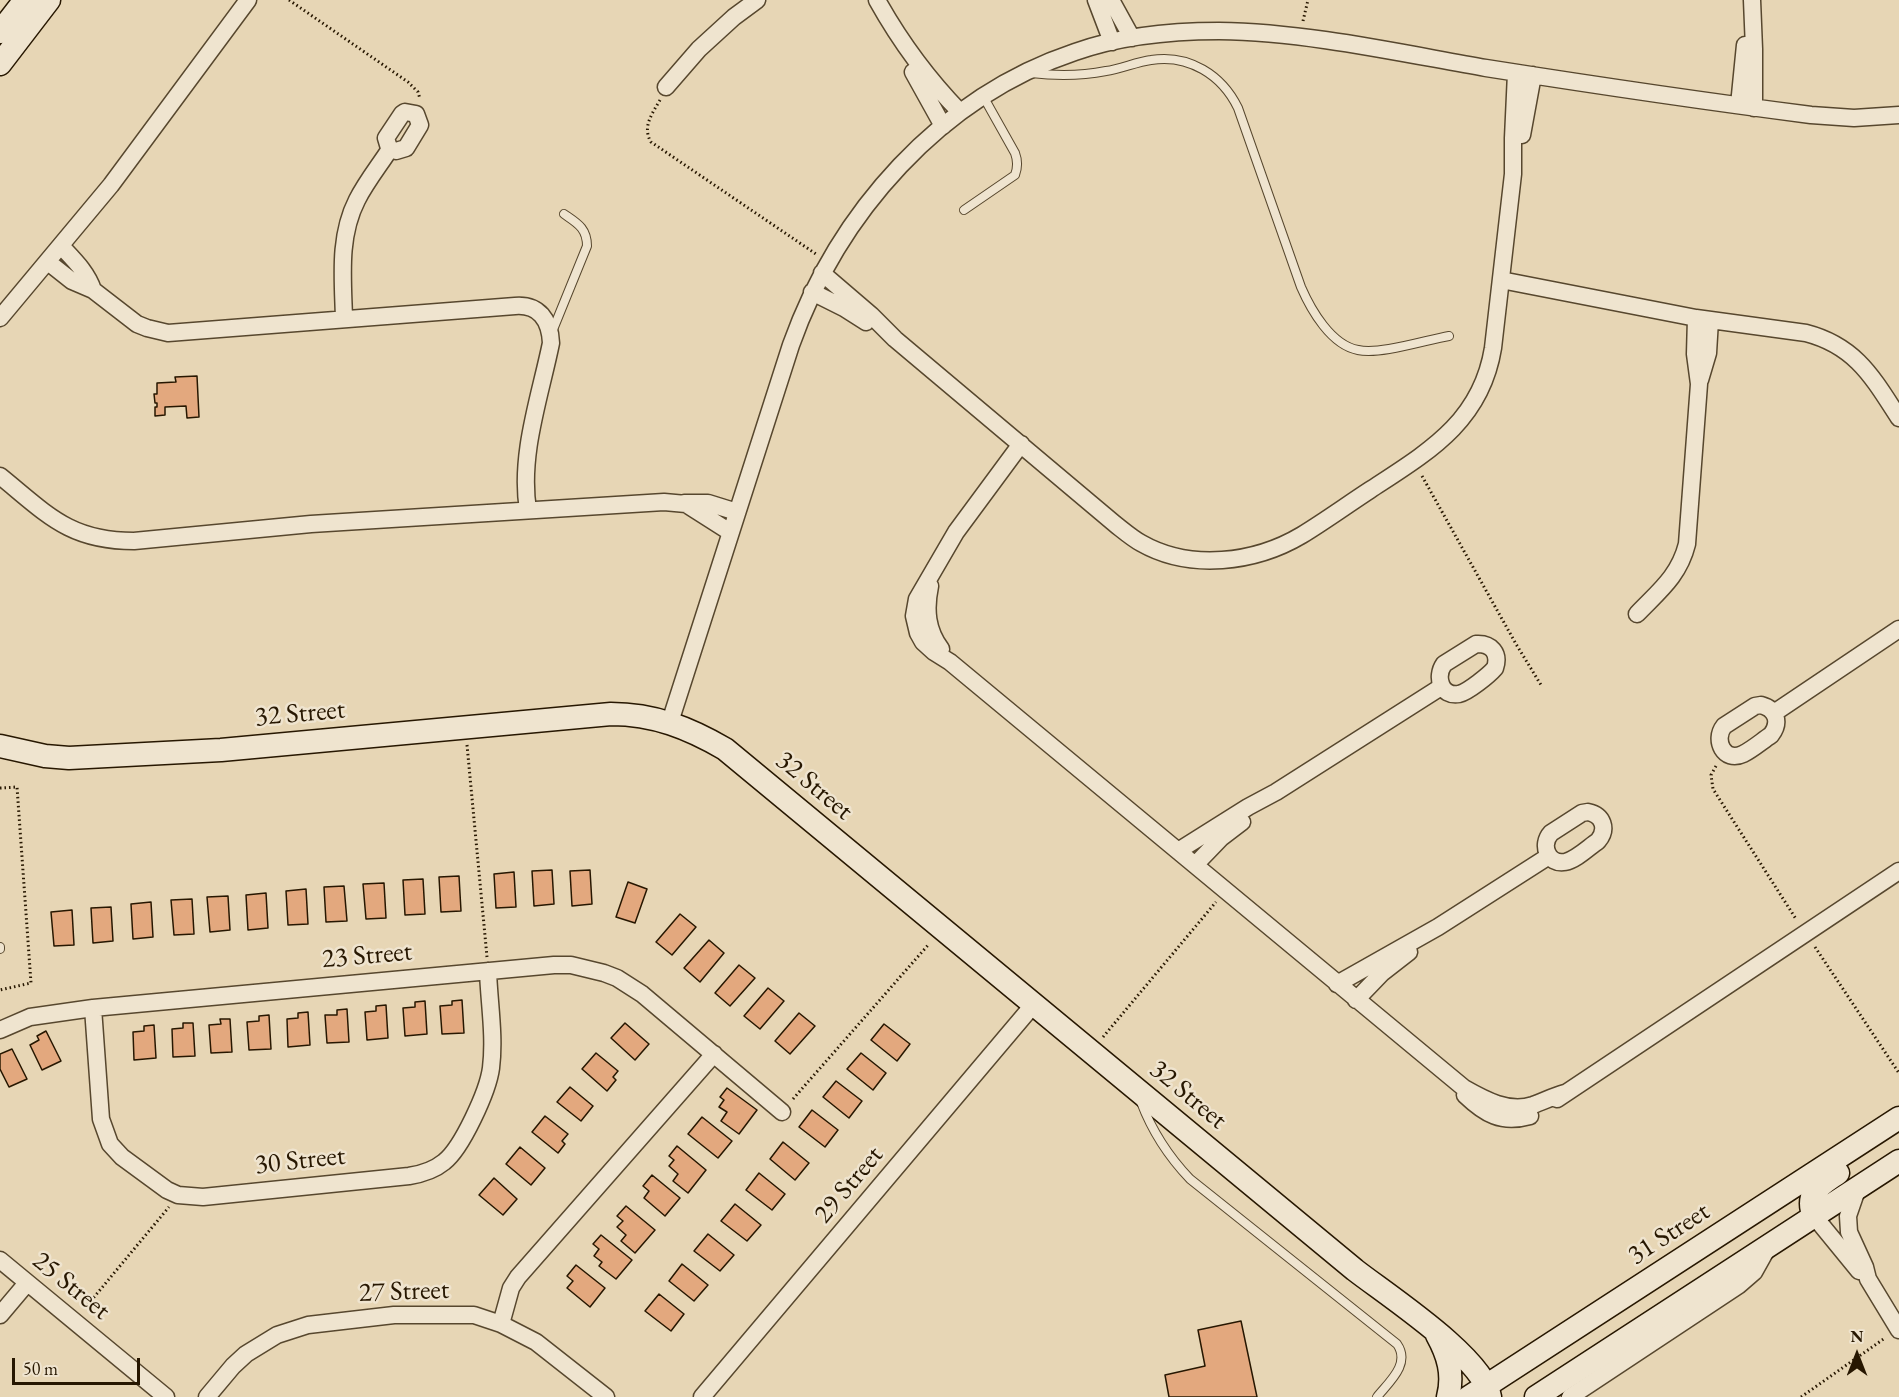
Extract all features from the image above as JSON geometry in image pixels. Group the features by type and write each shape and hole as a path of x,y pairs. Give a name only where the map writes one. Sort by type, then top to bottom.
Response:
{"street":[{"path":"0,7 6,0"},
{"path":"0,32 25,0"},
{"path":"0,64 49,0"},
{"path":"0,318 61,246 150,132 248,0"},
{"path":"666,87 708,41 757,0"},
{"path":"877,0 927,76 960,112"},
{"path":"1096,0 1112,42"},
{"path":"1111,0 1132,38"},
{"path":"1747,107 1754,41 1752,8"},
{"path":"893,27 906,58 943,126"},
{"path":"670,722 791,345 812,292 825,267 874,196 913,153 960,112 1025,72 1076,51 1112,42 1185,32 1220,31 1300,37 1525,74 1811,115 1854,118 1899,115"},
{"path":"825,267 896,339 1115,524 1141,543 1168,555 1196,560 1231,559 1252,555 1287,543 1302,535 1414,461 1449,434 1461,421 1479,393 1490,365 1513,174 1513,138 1525,74"},
{"path":"344,319 343,252 351,214 362,190 390,149 386,142 387,135 402,114 409,112 416,114 418,118"},
{"path":"61,246 80,267 93,290"},
{"path":"48,262 72,281 93,290 137,324 168,333 521,305 534,308 546,320 551,335 526,462 525,485 528,510"},
{"path":"1501,280 1703,319 1806,333 1833,343 1858,360 1868,371 1899,418"},
{"path":"812,292 896,339"},
{"path":"1637,614 1671,579 1684,556 1687,544 1699,384 1708,353 1703,319"},
{"path":"1021,444 956,532 917,599 915,623 923,642 1453,1080 1477,1095 1510,1107 1532,1106 1565,1093 1899,871"},
{"path":"0,476 56,521 80,533 115,541 310,524 652,502 685,504 708,502 737,512"},
{"path":"685,504 730,532"},
{"path":"1774,713 1899,628"},
{"path":"1178,851 1441,687"},
{"path":"1755,706 1766,706 1774,713 1776,725 1771,735 1742,755 1727,753 1722,750 1718,741 1720,730 1724,726 1755,706"},
{"name":"32 Street","path":"0,746 69,758 221,750 611,714 628,714 670,722 702,735 725,749 1355,1270 1463,1354 1482,1393"},
{"path":"1195,865 1221,838 1276,792"},
{"path":"1337,984 1438,927 1549,855"},
{"path":"1356,1000 1383,973 1438,927"},
{"name":"23 Street","path":"0,1030 30,1017 93,1008 488,970 571,965 604,973 642,994 782,1112"},
{"name":"30 Street","path":"93,1008 101,1119 106,1136 122,1157 158,1185 178,1195 203,1197 419,1175 437,1168 452,1155 457,1147 489,1079 492,1052 488,970"},
{"name":"29 Street","path":"702,1397 1034,1004"},
{"path":"501,1324 511,1288 518,1277 714,1054"},
{"path":"1868,1279 1854,1266 1814,1216 1811,1202 1816,1189 1856,1159 1893,1122"},
{"name":"31 Street","path":"1482,1393 1525,1360 1893,1122"},
{"path":"1536,1397 1899,1161"},
{"path":"1858,1187 1848,1216 1849,1232 1868,1279 1899,1329"},
{"path":"1570,1397 1739,1285 1754,1272 1768,1246"},
{"name":"25 Street","path":"0,1260 166,1397"},
{"path":"0,1315 27,1282"},
{"name":"27 Street","path":"207,1397 233,1366 261,1343 285,1332 308,1325 394,1315 474,1315 501,1324 536,1342 606,1397"},
{"path":"1435,1331 1448,1336 1466,1352 1485,1360 1505,1363 1525,1360"},
{"name":"32 Street","path":"1435,1331 1446,1352 1451,1370 1448,1397"}],"lane":[{"path":"1025,72 1044,74 1105,72 1153,59 1187,63 1206,71 1226,88 1238,108 1301,287 1324,327 1345,345 1358,350 1387,348 1449,336"},
{"path":"964,210 1016,175 1018,168 1016,153 983,96"},
{"path":"551,335 587,246 584,228 564,214"},
{"path":"1137,1090 1157,1136 1167,1152 1190,1179 1397,1344 1402,1354 1401,1365 1377,1397"}],"path":[{"path":"289,0 414,87 421,102 418,118"},
{"path":"1300,37 1308,0"},
{"path":"666,87 647,126 651,142 825,267"},
{"path":"1414,461 1541,685"},
{"path":"466,727 488,970"},
{"path":"1727,753 1713,768 1711,775 1713,789 1805,933 1899,1073"},
{"path":"0,788 17,787 31,983 0,990"},
{"path":"1090,1052 1226,891"},
{"path":"782,1112 942,929"},
{"path":"74,1321 178,1195"},
{"path":"1801,1397 1899,1329"}],"building":[{"path":"197,376 199,417 187,418 186,406 165,407 165,415 155,416 157,403 155,403 154,394 157,394 157,383 176,382 175,377"},
{"path":"552,870 554,904 534,906 532,871"},
{"path":"590,870 592,904 572,906 570,871"},
{"path":"514,872 516,907 496,908 494,874"},
{"path":"459,876 461,911 441,912 439,877"},
{"path":"423,879 425,914 405,915 403,880"},
{"path":"628,882 647,889 635,923 616,917"},
{"path":"384,883 386,918 366,919 363,884"},
{"path":"344,886 347,921 326,922 324,887"},
{"path":"306,889 308,924 288,925 286,891"},
{"path":"266,893 268,928 248,930 246,895"},
{"path":"228,896 230,930 210,932 207,897"},
{"path":"192,899 194,934 174,935 171,900"},
{"path":"151,902 153,937 133,939 131,904"},
{"path":"111,907 113,941 93,943 91,908"},
{"path":"72,910 74,945 54,946 51,912"},
{"path":"680,914 696,927 672,955 656,942"},
{"path":"709,940 724,953 700,982 684,968"},
{"path":"739,965 755,978 730,1006 715,993"},
{"path":"768,988 784,1001 760,1029 744,1016"},
{"path":"462,1000 464,1033 442,1034 440,1006 452,1005 452,1001"},
{"path":"425,1001 427,1034 405,1036 403,1008 415,1007 415,1002"},
{"path":"386,1005 388,1038 367,1040 365,1012 376,1011 376,1006"},
{"path":"347,1009 349,1042 327,1043 325,1015 337,1015 337,1010"},
{"path":"308,1012 310,1045 288,1047 287,1019 298,1018 298,1013"},
{"path":"799,1013 815,1026 790,1054 775,1041"},
{"path":"269,1015 271,1049 249,1050 247,1022 259,1021 259,1016"},
{"path":"220,1019 230,1019 232,1052 211,1053 209,1025 221,1024"},
{"path":"183,1023 193,1023 195,1056 173,1057 172,1029 183,1028"},
{"path":"625,1023 649,1044 635,1060 611,1038"},
{"path":"884,1024 910,1044 897,1061 871,1040"},
{"path":"154,1025 156,1058 134,1060 133,1032 144,1031 144,1026"},
{"path":"46,1031 61,1061 42,1070 30,1045 39,1040 37,1036"},
{"path":"12,1049 27,1079 9,1087 0,1069 0,1054"},
{"path":"596,1053 618,1071 613,1077 616,1080 607,1091 582,1069"},
{"path":"861,1053 886,1073 873,1090 847,1069"},
{"path":"836,1081 862,1101 849,1118 823,1097"},
{"path":"570,1087 593,1106 581,1121 557,1102"},
{"path":"727,1088 757,1110 739,1134 721,1121 727,1112 719,1107 724,1100 720,1097"},
{"path":"812,1110 838,1130 825,1147 799,1127"},
{"path":"545,1116 568,1134 562,1141 565,1144 558,1153 532,1132"},
{"path":"702,1117 732,1141 718,1158 688,1134"},
{"path":"783,1142 809,1163 795,1180 770,1159"},
{"path":"677,1146 706,1170 688,1193 673,1181 678,1174 669,1166 674,1160 669,1156"},
{"path":"520,1147 545,1168 531,1185 506,1164"},
{"path":"759,1173 785,1194 772,1210 746,1190"},
{"path":"652,1175 680,1198 665,1216 644,1198 649,1191 643,1186"},
{"path":"494,1178 517,1199 503,1215 479,1195"},
{"path":"735,1204 761,1225 747,1241 721,1221"},
{"path":"626,1206 655,1230 635,1253 621,1241 626,1235 617,1227 623,1221 617,1216"},
{"path":"708,1234 734,1255 720,1271 694,1251"},
{"path":"601,1235 632,1260 616,1279 599,1266 602,1262 594,1256 599,1249 593,1244"},
{"path":"682,1264 708,1285 694,1301 669,1281"},
{"path":"576,1265 605,1288 590,1307 567,1288 573,1281 567,1276"},
{"path":"659,1294 684,1314 671,1331 645,1311"},
{"path":"1241,1321 1257,1397 1169,1397 1165,1375 1205,1366 1198,1330"}]}
